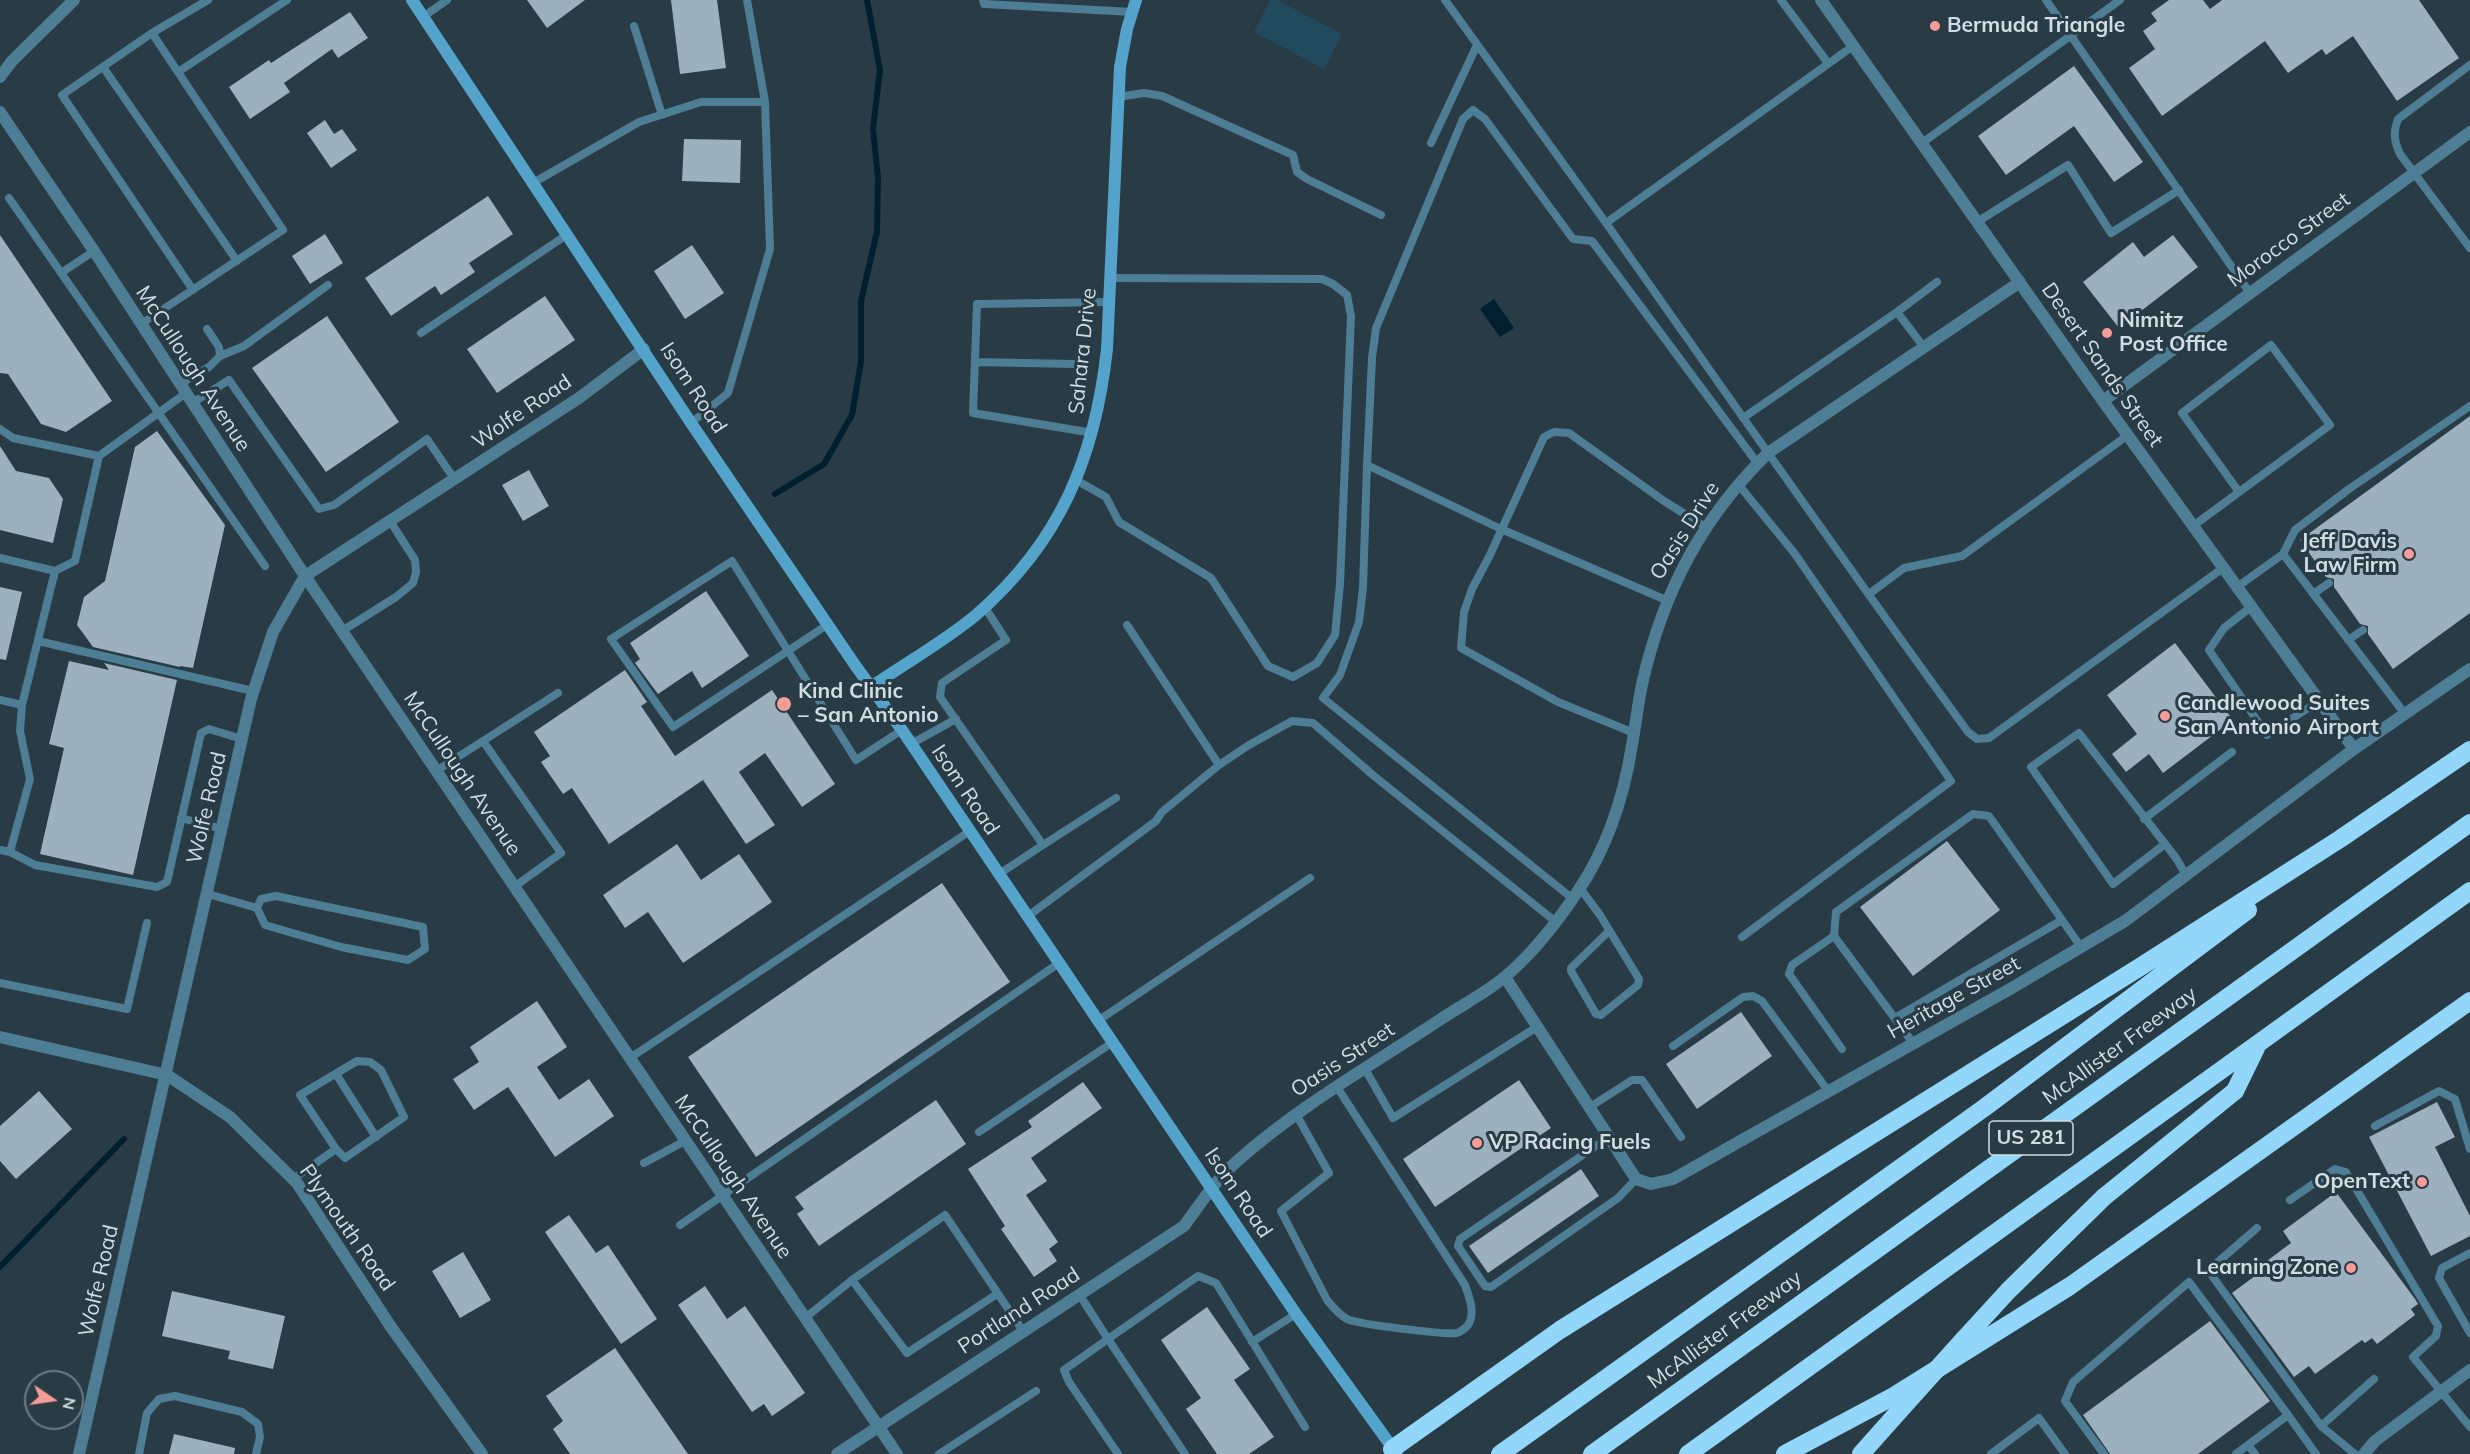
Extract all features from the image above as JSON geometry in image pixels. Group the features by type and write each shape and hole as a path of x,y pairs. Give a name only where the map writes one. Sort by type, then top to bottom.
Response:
{"highway":[{"path":"1392,1453 1560,1330 2140,967 2340,839 2470,750"},
{"name":"McAllister Freeway","path":"1592,1454 2470,823"},
{"path":"1500,1454 2020,1082 2210,940 2340,839"},
{"name":"US 281","path":"1688,1454 2470,891"},
{"path":"1785,1454 1914,1385 2070,1287 2470,1001"},
{"path":"1861,1454 2017,1283 2090,1210 2158,1151 2235,1091 2257,1045"}],"street":[{"path":"0,77 12,61 74,0"},
{"name":"Isom Road","path":"412,0 691,423 1392,1453"},
{"name":"Desert Sands Street","path":"1821,0 2127,435 2354,749"},
{"name":"Sahara Drive","path":"871,687 974,616 984,606 1027,561 1050,530 1076,480 1093,433 1103,387 1120,67 1134,6"},
{"name":"McCullough Avenue","path":"0,112 94,251 305,576 897,1454"},
{"name":"Morocco Street","path":"2103,401 2470,132"},
{"name":"Oasis Drive","path":"1505,976 1556,922 1573,899 1599,855 1614,820 1625,783 1643,681 1666,600 1679,572 1738,484 1768,453 2020,282"},
{"name":"Wolfe Road","path":"79,1454 253,691 273,632 305,576 579,398 644,349"},
{"name":"Heritage Street","path":"1636,1179 1651,1184 1673,1179 2126,921 2354,749 2470,669"},
{"path":"1505,976 1636,1179"},
{"name":"Oasis Street","path":"1211,1189 1236,1163 1296,1114 1505,976"},
{"name":"Plymouth Road","path":"0,1037 167,1075 230,1117 293,1179 391,1327 482,1454"},
{"name":"Portland Road","path":"837,1454 1184,1226 1211,1189"},
{"path":"2364,1454 2375,1441 2470,1370"}],"lane":[{"path":"193,290 62,94 152,33 208,0"},
{"path":"178,72 287,0"},
{"path":"423,17 447,0"},
{"path":"691,423 728,393 770,249 765,102 747,0"},
{"path":"983,0 984,4 1134,6"},
{"path":"1445,0 1968,732 1977,739 1989,738 2223,568"},
{"path":"1781,0 1828,63"},
{"path":"2046,0 2250,292"},
{"path":"1922,143 2070,35 2108,3 2120,0"},
{"path":"634,26 662,115"},
{"path":"141,324 283,230 152,33"},
{"path":"1431,143 1477,45"},
{"path":"1606,223 1854,46"},
{"path":"2470,65 2398,119 2394,131 2395,143 2400,154 2470,248"},
{"path":"103,67 237,261"},
{"path":"1118,97 1144,93 1162,96 1293,155 1297,172 1307,180 1381,215"},
{"path":"533,183 639,122 701,102 765,102"},
{"path":"1573,899 1323,698 1340,675 1359,622 1363,588 1372,358 1377,328 1463,119 1473,110 1485,119 1573,239 1592,241 1758,464"},
{"path":"1977,222 2067,165 2111,232 2179,190"},
{"path":"9,198 266,566"},
{"path":"421,333 568,234"},
{"path":"61,273 94,251"},
{"path":"1076,480 1106,497 1119,522 1211,578 1268,666 1293,677 1317,663 1335,635 1340,584 1351,316 1347,295 1322,279 1110,278"},
{"path":"1743,417 1937,282"},
{"path":"0,558 55,571 75,561 99,456 186,393 220,356 244,346 328,285"},
{"path":"1093,433 974,413 977,304 1109,302"},
{"path":"1897,312 1923,346"},
{"path":"207,328 219,347 220,356"},
{"path":"2193,526 2330,425 2271,345 2182,413 2239,492"},
{"path":"975,362 1074,364"},
{"path":"186,393 229,380 319,509 334,505 427,439 455,480"},
{"path":"2236,587 2283,554 2295,530 2349,489 2470,406"},
{"path":"0,429 14,438 99,456"},
{"path":"1634,733 1558,702 1461,648 1464,612 1472,589 1544,437 1554,432 1569,433 1664,501 1707,528"},
{"path":"1869,594 1904,568 1962,556 2127,435"},
{"path":"1367,465 1501,529 1666,600"},
{"path":"1738,484 1796,554 1951,781 1742,937"},
{"path":"342,631 396,597 412,583 416,572 416,560 390,521"},
{"path":"2283,554 2405,714"},
{"path":"828,625 788,651 673,727 611,639 732,561 788,651 856,760 902,730"},
{"path":"10,852 30,779 20,731 22,705 55,571"},
{"path":"2313,594 2329,582"},
{"path":"984,606 1006,640 942,683 940,697 1043,845"},
{"path":"2251,607 2224,628 2209,650 2267,735 2319,701"},
{"path":"1127,625 1219,765"},
{"path":"2348,640 2363,630"},
{"path":"38,641 253,691"},
{"path":"436,771 558,693"},
{"path":"0,700 22,705"},
{"path":"911,744 956,719"},
{"path":"1028,916 1156,821 1162,812 1219,765 1292,721 1313,723 1383,783 1556,922"},
{"path":"0,850 10,852 35,865 157,887 166,882 201,734 208,729 242,739"},
{"path":"2165,844 2113,884 2031,767 2079,733 2165,844 2186,875"},
{"path":"483,741 561,853 514,887"},
{"path":"2144,819 2232,752"},
{"path":"999,874 1116,798"},
{"path":"1913,1043 1834,936 1836,912 1972,814 1989,816 2081,947"},
{"path":"181,818 222,829"},
{"path":"630,1058 970,831"},
{"path":"1099,1020 1310,878"},
{"path":"1580,888 1600,915 1608,932 1639,979 1638,986 1601,1015 1596,1014 1571,968 1608,932"},
{"path":"208,894 257,908 265,925 341,947 408,960 424,949 423,927 276,896 261,899 257,908"},
{"path":"1895,1018 2062,920"},
{"path":"0,982 127,1009 147,923"},
{"path":"1834,936 1792,965 1789,974 1842,1048"},
{"path":"680,1225 1059,963"},
{"path":"1673,1046 1743,997 1753,996 1762,1001 1829,1092"},
{"path":"1365,1069 1393,1118 1538,1027"},
{"path":"979,1132 1113,1042"},
{"path":"357,1061 370,1062 381,1070 404,1117 376,1137 345,1158 336,1149 300,1095 357,1061"},
{"path":"336,1074 376,1137"},
{"path":"1590,1107 1632,1080 1642,1080 1681,1137"},
{"path":"1296,1114 1329,1173 1281,1211 1327,1300 1335,1311 1349,1320 1439,1333 1459,1332 1468,1325 1472,1312 1471,1300 1459,1276 1337,1087"},
{"path":"2375,1126 2439,1091 2455,1099 2470,1149"},
{"path":"1609,1137 1460,1239 1458,1246 1485,1286 1491,1287 1618,1198 1636,1179"},
{"path":"644,1163 685,1141"},
{"path":"293,1179 336,1149"},
{"path":"2290,1200 2336,1169 2346,1172 2438,1326 2436,1336 2413,1357 2470,1427"},
{"path":"805,1318 852,1280 945,1215 1023,1331"},
{"path":"2257,1228 2211,1268 2210,1274 2321,1426 2355,1454"},
{"path":"2470,1253 2442,1268 2439,1278 2470,1333"},
{"path":"1118,1454 1069,1382 1064,1370 1198,1276 1216,1283 1305,1427"},
{"path":"852,1280 907,1353 997,1294"},
{"path":"2104,1454 2065,1401 2073,1382 2189,1282 2316,1454"},
{"path":"1079,1294 1185,1454"},
{"path":"1252,1342 1296,1314"},
{"path":"2321,1426 2374,1378"},
{"path":"939,1454 1036,1391"},
{"path":"139,1454 147,1413 159,1400 175,1396 242,1412 258,1424 260,1437 256,1454"},
{"path":"2236,1454 2288,1415"},
{"path":"1991,1454 2039,1418 2065,1454"},
{"path":"2248,1444 2255,1454"}],"shaded area":[{"path":"1270,0 1277,0 1342,34 1324,69 1254,32"},
{"path":"1494,299 1514,328 1500,337 1480,309"}],"building":[{"path":"527,0 585,0 547,28"},
{"path":"671,0 717,0 726,68 680,74"},
{"path":"2169,0 2203,0 2210,9 2222,0 2419,0 2459,58 2397,101 2353,36 2326,55 2322,49 2288,73 2265,41 2162,116 2129,68 2155,49 2143,31 2157,21 2151,13"},
{"path":"350,12 368,38 338,58 332,49 284,83 290,92 250,119 229,87 269,60 271,63"},
{"path":"2074,66 2143,162 2114,182 2074,126 2006,175 1978,136"},
{"path":"325,120 334,134 342,129 357,150 331,168 307,133"},
{"path":"684,139 741,140 740,183 682,181"},
{"path":"488,196 513,234 469,263 475,272 441,295 435,286 391,316 365,278"},
{"path":"325,234 343,263 310,284 292,256"},
{"path":"0,235 112,401 66,432 41,424 8,374 0,373"},
{"path":"2173,235 2198,267 2119,328 2083,282 2133,242 2144,257"},
{"path":"692,245 724,293 685,319 654,271"},
{"path":"545,296 575,340 497,393 467,349"},
{"path":"327,316 399,422 326,472 252,368"},
{"path":"2470,416 2470,613 2393,669 2368,634 2368,626 2360,624 2334,587 2334,579 2326,577 2300,540"},
{"path":"157,431 225,525 193,668 93,647 77,625 84,597 105,581 135,447"},
{"path":"0,446 16,471 49,478 63,499 53,543 0,530"},
{"path":"529,470 549,506 523,521 502,485"},
{"path":"0,587 22,592 6,660 0,659"},
{"path":"706,591 749,656 702,688 692,671 658,694 635,663 640,659 630,643"},
{"path":"2175,643 2233,720 2163,773 2149,754 2126,772 2112,754 2137,734 2107,695"},
{"path":"69,661 109,670 104,663 177,680 133,875 40,854 64,748 49,744"},
{"path":"625,670 647,702 641,706 675,756 772,690 835,784 802,807 765,753 739,772 775,825 746,844 703,780 609,844 572,788 563,794 541,762 550,756 534,732"},
{"path":"1947,841 2000,910 1913,976 1860,907"},
{"path":"677,844 701,880 739,854 772,902 683,963 648,912 625,928 603,895"},
{"path":"942,883 1010,982 756,1157 688,1057"},
{"path":"537,1001 567,1047 537,1067 559,1100 589,1079 614,1116 555,1157 508,1087 474,1110 453,1079 479,1062 470,1047"},
{"path":"1741,1012 1772,1056 1697,1109 1666,1064"},
{"name":"VP Racing Fuels","path":"1519,1080 1551,1128 1435,1207 1403,1159"},
{"path":"1083,1082 1102,1108 1031,1158 1047,1181 1026,1195 1058,1242 1049,1249 1057,1261 1034,1277 1001,1229 1005,1226 968,1169 1032,1127 1028,1121"},
{"path":"39,1091 72,1129 16,1179 0,1161 0,1126"},
{"path":"936,1100 966,1144 819,1246 797,1214 804,1209 795,1197"},
{"name":"OpenText","path":"2437,1102 2455,1137 2435,1147 2470,1216 2470,1236 2431,1256 2369,1137"},
{"path":"1581,1169 1599,1196 1488,1273 1469,1246"},
{"path":"2336,1192 2418,1304 2411,1309 2415,1315 2377,1344 2372,1338 2365,1343 2362,1340 2315,1374 2309,1366 2294,1377 2232,1293 2259,1273 2256,1269 2291,1243 2283,1231"},
{"path":"569,1215 596,1253 608,1245 657,1319 621,1344 545,1232"},
{"path":"463,1252 491,1300 460,1318 432,1271"},
{"path":"705,1286 727,1319 745,1306 805,1393 772,1416 764,1404 752,1412 678,1305"},
{"path":"172,1291 285,1316 273,1369 228,1359 230,1351 162,1336"},
{"path":"1207,1307 1250,1369 1234,1380 1274,1437 1249,1454 1217,1454 1186,1409 1201,1398 1161,1340"},
{"path":"2210,1321 2270,1401 2198,1454 2110,1454 2083,1415"},
{"path":"615,1348 688,1454 570,1454 553,1429 563,1421 546,1396"},
{"path":"174,1434 235,1448 234,1454 169,1454"}],"waterway":[{"path":"775,494 824,464 852,415 861,361 861,301 877,232 878,178 873,129 880,70 867,0"},
{"path":"0,1267 124,1139"}],"place":[{"name":"Bermuda Triangle","path":"1935,26"},
{"name":"Nimitz Post Office","path":"2107,333"},
{"name":"Jeff Davis Law Firm","path":"2409,554"},
{"name":"Kind Clinic – San Antonio","path":"784,704"},
{"name":"Candlewood Suites San Antonio Airport","path":"2165,716"},
{"name":"VP Racing Fuels","path":"1477,1143"},
{"name":"OpenText","path":"2422,1182"},
{"name":"Learning Zone","path":"2351,1268"}]}
